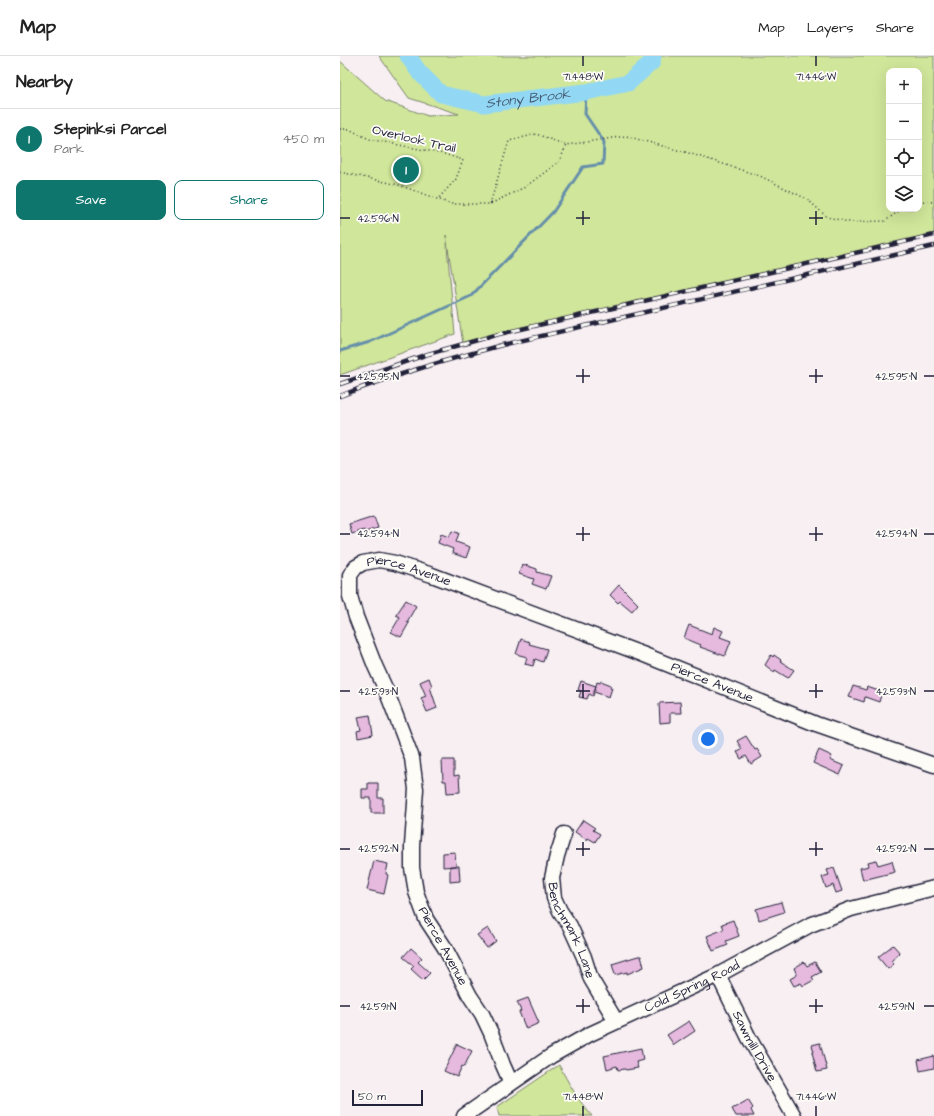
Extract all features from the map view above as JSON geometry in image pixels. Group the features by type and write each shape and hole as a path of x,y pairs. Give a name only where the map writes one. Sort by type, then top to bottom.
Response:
{"street":[{"name":"Pierce Avenue","path":"512,1083 482,1014 470,996 445,948 426,920 416,892 412,868 416,790 412,758 386,690 374,666 350,596 350,575 356,567 363,563 379,560 395,563 432,575 642,654 816,724 934,765"},
{"name":"Benchmark Lane","path":"564,834 552,878 554,898 560,912 570,926 584,958 591,979 616,1021"},
{"name":"Cold Spring Road","path":"464,1116 551,1056 616,1021 718,975 810,926 851,909 934,888"},
{"name":"Sawmill Drive","path":"718,975 749,1038 794,1116"}],"path":[{"name":"Overlook Trail","path":"340,129 349,129 369,139 430,151 463,160 456,179 438,199"},
{"path":"490,204 509,141 536,134 566,145 626,136 692,154 760,176 807,200 827,218 850,222 885,221 898,212"},
{"path":"340,172 399,184 451,204 490,204 526,187 560,161 566,145"},
{"path":"922,201 934,202"}],"green space":[{"path":"379,56 934,56 934,235 499,334 463,344 446,235 455,334 340,375 340,61 385,101 428,116 459,114 409,98"},
{"path":"559,1065 574,1092 592,1116 499,1116 497,1107"}],"building":[{"path":"374,516 378,528 352,534 349,524"},
{"path":"452,531 459,533 456,542 470,547 466,558 452,553 453,549 438,543 441,534 449,537"},
{"path":"522,564 537,569 537,572 551,576 546,589 532,584 534,579 519,574"},
{"path":"619,585 638,604 632,611 620,601 618,603 610,595"},
{"path":"406,600 416,606 401,637 391,632 400,617 396,615"},
{"path":"689,625 712,634 714,627 723,631 720,637 731,641 725,656 700,647 701,645 684,638"},
{"path":"521,639 530,642 529,644 547,649 543,662 535,659 533,666 525,664 527,657 516,654"},
{"path":"771,655 773,657 774,655 794,670 788,678 775,670 774,672 765,665"},
{"path":"429,678 432,686 430,687 437,708 427,712 421,698 426,696 420,682"},
{"path":"581,681 596,686 593,696 589,694 587,699 579,697 581,691 578,690"},
{"path":"601,681 611,685 610,687 612,688 609,697 594,692 597,682 600,683"},
{"path":"853,686 866,690 867,687 882,692 879,702 865,697 864,702 849,697"},
{"path":"680,702 681,713 670,713 670,722 660,723 659,703"},
{"path":"370,715 373,735 358,738 357,731 361,730 358,717"},
{"path":"746,736 755,750 757,749 762,757 751,764 746,756 741,759 737,752 742,749 737,741"},
{"path":"819,750 832,756 830,760 844,766 840,775 813,763"},
{"path":"442,760 454,760 454,776 459,775 460,792 447,793 446,781 443,781"},
{"path":"368,783 378,783 378,798 383,798 383,813 371,813 371,798 362,798 362,789 368,789"},
{"path":"583,820 595,828 593,830 600,834 595,842 588,838 587,840 575,832"},
{"path":"455,852 456,866 443,867 443,853"},
{"path":"876,860 878,865 892,861 895,872 863,880 860,868 869,866 868,862"},
{"path":"374,861 388,864 386,874 388,875 384,894 367,890"},
{"path":"450,866 459,866 460,881 450,882"},
{"path":"834,868 842,891 836,893 833,885 826,888 822,877 829,875 827,870"},
{"path":"781,902 784,912 759,920 756,909"},
{"path":"733,920 739,936 726,941 728,945 713,951 707,936 724,929 722,924"},
{"path":"488,928 496,941 487,948 477,935"},
{"path":"893,945 900,953 891,961 894,964 888,969 878,957"},
{"path":"411,948 422,958 418,962 430,973 423,980 411,969 414,966 403,957"},
{"path":"641,956 644,967 627,974 627,972 615,975 612,964"},
{"path":"804,962 807,966 815,962 821,972 812,977 814,980 803,986 801,983 794,986 790,979 797,975 794,968"},
{"path":"528,998 539,1023 526,1029 519,1012 521,1011 517,1002"},
{"path":"689,1021 695,1031 674,1045 667,1035"},
{"path":"820,1043 827,1070 817,1072 812,1052 814,1052 812,1045"},
{"path":"457,1044 472,1051 457,1077 444,1071"},
{"path":"641,1048 643,1060 636,1062 638,1068 618,1070 617,1066 607,1069 604,1056"},
{"path":"934,1056 934,1068 920,1071 918,1060"},
{"path":"748,1100 753,1108 751,1110 754,1116 736,1116 732,1109"}],"waterway":[{"name":"Stony Brook","path":"408,56 419,72 441,94 484,104 586,92 628,83 652,62 653,56"},
{"path":"340,351 370,342 471,296 553,212 583,167 603,164 604,142 585,114 586,92"}],"railway":[{"path":"340,384 428,354 499,334 934,235"},
{"path":"340,396 360,388 441,362 502,345 934,246"}],"place":[{"name":"Stepinksi Parcel","path":"406,170"}]}
